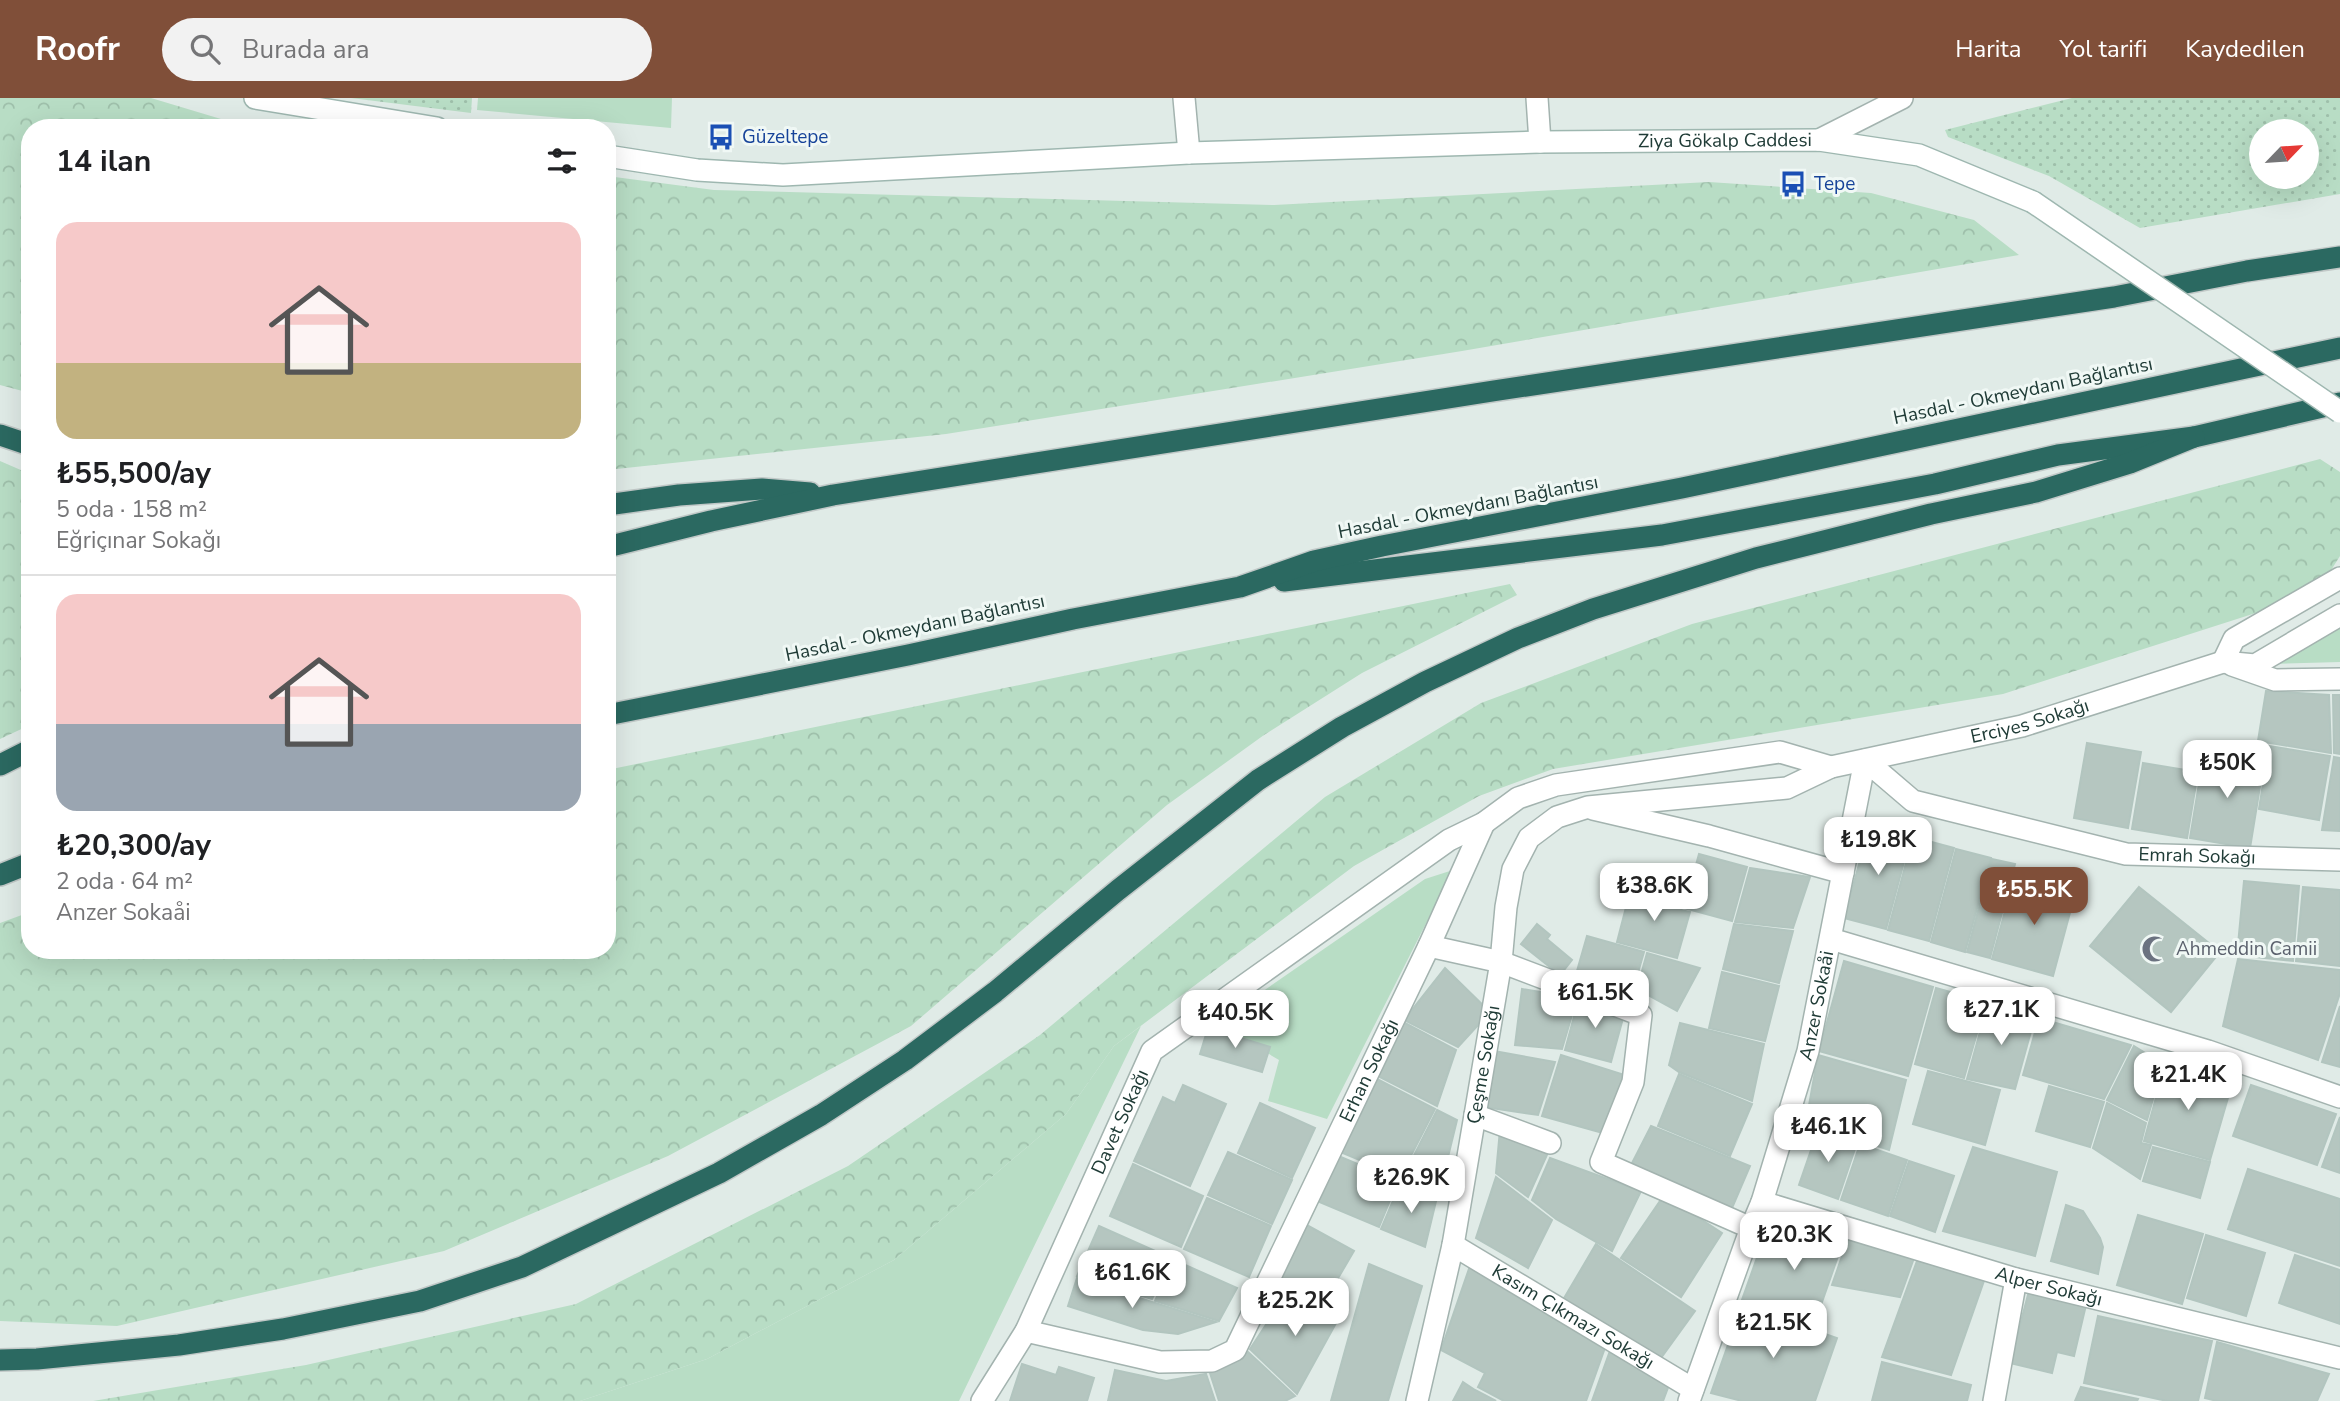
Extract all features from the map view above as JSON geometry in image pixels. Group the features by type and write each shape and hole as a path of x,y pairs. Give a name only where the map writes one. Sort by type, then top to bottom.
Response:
{"highway":[{"path":"616,545 833,495 1479,393 2114,297 2248,271 2340,257"},
{"name":"Hasdal - Okmeydanı Bağlantısı","path":"616,713 1240,587 1314,561 1382,546 1682,488 2340,348"},
{"path":"1240,587 1662,535 1935,485 2059,455 2194,437 2340,403"},
{"path":"0,435 21,442"},
{"path":"0,1360 37,1359 178,1345 283,1329 420,1301 522,1267 719,1173 821,1115 905,1060 985,999 1258,780 1342,727 1425,682 1518,638 1593,609 1756,558 1931,514 2036,492 2130,463 2194,437"},
{"path":"616,504 679,495 762,489 833,495"},
{"path":"0,765 21,754"},
{"path":"0,875 21,867"}],"street":[{"path":"255,98 382,119"},
{"path":"1184,98 1189,153"},
{"path":"1537,98 1539,142"},
{"name":"Ziya Gökalp Caddesi","path":"616,157 697,170 783,175 1189,153 1539,142 1819,140 1902,98"},
{"path":"1819,140 1919,155 2033,202 2340,412"},
{"path":"2340,578 2234,639 2223,662 2275,680 2340,679"},
{"name":"Erciyes Sokağı","path":"1588,807 1787,788 1832,767 2022,726 2223,662 2255,665 2340,615"},
{"name":"Erciyes Sokağı","path":"1518,799 1556,785 1780,752 1832,767"},
{"name":"Emrah Sokağı","path":"1865,760 1913,801 2126,854 2340,860"},
{"name":"Anzer Sokaåi","path":"1691,1395 1762,1202 1808,1051 1865,760"},
{"name":"Davet Sokağı","path":"982,1401 1026,1331 1153,1051 1449,840 1485,823 1518,799"},
{"path":"1588,807 1709,836 1843,873"},
{"name":"Çeşme Sokağı","path":"1417,1401 1453,1245 1501,962 1513,869 1529,838 1557,817 1588,807"},
{"name":"Erhan Sokağı","path":"1026,1331 1160,1362 1212,1361 1235,1350 1429,946 1485,823"},
{"path":"1831,939 2208,1051 2340,1097"},
{"path":"1429,946 1501,962 1640,1015 1633,1082 1601,1162 1751,1228"},
{"path":"1475,1115 1550,1143"},
{"name":"Alper Sokağı","path":"1762,1202 2016,1279 2340,1358"},
{"name":"Kasım Çıkmazı Sokağı","path":"1453,1245 1691,1395"},
{"path":"1994,1401 2016,1279"}],"green space":[{"path":"0,98 151,98 221,119 21,119 21,391 0,385"},
{"path":"351,98 472,98 471,113"},
{"path":"478,98 672,98 671,128 616,123 616,119 574,119 477,110"},
{"path":"2072,98 2340,98 2340,194 2140,228 2049,176 1948,137 1945,130"},
{"path":"616,177 714,190 1274,205 1709,182 1871,193 1974,220 2019,255 1462,351 946,434 616,469"},
{"path":"2320,459 2340,472 2340,556 2328,575 2262,611 2003,694 1553,769 1479,796 1354,866 1114,1046 1066,1114 894,1260 707,1359 580,1401 93,1401 306,1365 576,1304 848,1166 1040,1035 1325,797 1481,703 1692,624"},
{"path":"0,461 21,470 21,729 0,739"},
{"path":"1510,584 1517,595 1362,673 1264,735 1167,805 911,1026 668,1156 444,1251 117,1326 0,1321 0,923 21,915 21,959 616,959 616,768"},
{"path":"2340,621 2340,662 2269,664"},
{"path":"1453,870 1327,1119 1268,1101 1279,1060 1217,1023 1425,879"},
{"path":"1141,1026 959,1401 580,1401 707,1359 894,1260 1066,1114 1114,1046"}],"building":[{"path":"2266,691 2329,695 2331,753 2258,741"},
{"path":"2333,695 2340,695 2340,754 2334,753"},
{"path":"2087,743 2141,752 2128,828 2074,818"},
{"path":"2269,746 2330,756 2319,820 2259,809"},
{"path":"2204,753 2264,762 2250,848 2190,838"},
{"path":"2334,757 2340,758 2340,831 2322,830"},
{"path":"2143,763 2198,772 2187,838 2132,829"},
{"path":"1870,825 1911,836 1886,929 1844,918"},
{"path":"1913,837 1954,848 1929,941 1888,930"},
{"path":"1956,849 1991,858 1965,952 1931,942"},
{"path":"1699,854 1747,867 1732,921 1684,908"},
{"path":"1992,859 2015,864 1990,958 1967,952"},
{"path":"1750,868 1810,877 1793,928 1735,922"},
{"path":"2014,878 2075,894 2053,976 1992,959"},
{"path":"2244,881 2299,886 2293,961 2237,955"},
{"name":"Ahmeddin Camii","path":"2139,887 2220,952 2171,1012 2090,946"},
{"path":"2303,887 2340,890 2340,966 2296,961"},
{"path":"1631,888 1684,902 1681,910 1690,912 1677,958 1617,942"},
{"path":"1537,924 1550,935 1547,939 1572,960 1560,975 1521,944"},
{"path":"1734,924 1793,931 1779,983 1723,969"},
{"path":"1587,936 1644,952 1630,1000 1573,985"},
{"path":"1647,953 1700,968 1677,1011 1637,989"},
{"path":"2238,959 2340,970 2340,993 2318,1060 2223,1026"},
{"path":"1844,961 1933,987 1908,1076 1819,1051"},
{"path":"1445,968 1490,1012 1458,1047 1404,1020"},
{"path":"1722,972 1779,986 1765,1041 1709,1028"},
{"path":"1936,988 1986,1002 1964,1078 1915,1064"},
{"path":"1522,989 1577,998 1562,1049 1515,1045"},
{"path":"1579,998 1625,1011 1611,1062 1565,1050"},
{"path":"1988,1003 2035,1017 2015,1089 1967,1079"},
{"path":"2340,1006 2340,1067 2322,1062"},
{"path":"2039,1018 2131,1045 2104,1099 2023,1075"},
{"path":"1403,1022 1456,1050 1437,1106 1376,1075"},
{"path":"1680,1023 1764,1044 1752,1101 1679,1072 1669,1065"},
{"path":"1208,1028 1270,1047 1262,1072 1200,1054"},
{"path":"2134,1046 2163,1064 2147,1120 2107,1100"},
{"path":"1494,1051 1555,1062 1538,1115 1484,1107"},
{"path":"1561,1055 1631,1077 1603,1133 1542,1116"},
{"path":"1818,1055 1906,1080 1889,1150 1806,1122"},
{"path":"2165,1065 2232,1084 2210,1160 2144,1141"},
{"path":"1928,1071 2000,1090 1985,1145 1913,1124"},
{"path":"1679,1074 1752,1104 1730,1156 1658,1126"},
{"path":"1375,1078 1435,1109 1400,1177 1338,1151"},
{"path":"1183,1085 1226,1104 1190,1186 1134,1161 1163,1097 1175,1103"},
{"path":"2251,1085 2336,1114 2317,1165 2233,1136"},
{"path":"2049,1086 2104,1102 2090,1147 2036,1131"},
{"path":"1260,1103 1315,1128 1292,1178 1238,1153"},
{"path":"2107,1103 2146,1123 2141,1143 2151,1145 2140,1179 2093,1148"},
{"path":"1437,1110 1457,1120 1439,1194 1402,1179"},
{"path":"2340,1117 2340,1173 2322,1167"},
{"path":"1651,1126 1750,1166 1729,1215 1682,1185 1629,1169"},
{"path":"1500,1130 1550,1148 1528,1197 1496,1173"},
{"path":"1818,1130 1857,1143 1838,1199 1799,1185"},
{"path":"1860,1144 1907,1160 1888,1216 1841,1200"},
{"path":"1973,1147 2057,1172 2035,1256 1943,1231"},
{"path":"2153,1147 2210,1162 2200,1198 2143,1181"},
{"path":"1228,1152 1292,1180 1272,1224 1208,1195"},
{"path":"1336,1155 1398,1181 1379,1227 1317,1201"},
{"path":"1550,1158 1641,1191 1612,1251 1556,1219 1532,1200"},
{"path":"1909,1161 1954,1176 1935,1232 1890,1216"},
{"path":"1133,1164 1203,1196 1181,1247 1110,1216"},
{"path":"2248,1169 2340,1199 2340,1266 2228,1229"},
{"path":"1496,1177 1552,1220 1528,1268 1476,1238"},
{"path":"1401,1182 1437,1197 1425,1247 1381,1229"},
{"path":"1664,1195 1722,1233 1681,1297 1621,1258"},
{"path":"1207,1198 1271,1226 1249,1277 1184,1249"},
{"path":"2066,1205 2083,1211 2100,1238 2103,1247 2098,1274 2051,1261"},
{"path":"2138,1215 2203,1234 2182,1304 2117,1285"},
{"path":"1790,1221 1844,1239 1814,1325 1742,1300 1765,1235 1783,1241"},
{"path":"1303,1223 1354,1251 1324,1302 1274,1274"},
{"path":"1099,1226 1171,1258 1152,1299 1077,1276"},
{"path":"2206,1235 2265,1253 2246,1316 2187,1298"},
{"path":"1848,1239 1914,1258 1900,1297 1832,1285"},
{"path":"1596,1244 1695,1311 1661,1358 1563,1300"},
{"path":"2295,1255 2340,1270 2340,1324 2279,1303"},
{"path":"1174,1260 1237,1288 1219,1321 1155,1301"},
{"path":"1917,1261 1985,1278 1951,1375 1882,1357"},
{"path":"1471,1263 1606,1345 1586,1401 1504,1401 1478,1387 1485,1373 1441,1350"},
{"path":"1369,1264 1422,1286 1388,1401 1331,1401"},
{"path":"1077,1278 1216,1322 1178,1334 1143,1330 1068,1306"},
{"path":"1290,1288 1340,1316 1297,1394 1250,1349"},
{"path":"2029,1291 2086,1305 2074,1356 2057,1352 2052,1373 2010,1363"},
{"path":"1742,1305 1837,1338 1815,1401 1742,1401 1711,1393"},
{"path":"2098,1316 2212,1341 2198,1401 2167,1401 2084,1383"},
{"path":"2217,1342 2329,1374 2317,1401 2217,1401 2205,1398"},
{"path":"1611,1348 1669,1385 1663,1401 1592,1401"},
{"path":"1248,1352 1295,1396 1285,1401 1219,1401 1210,1373"},
{"path":"1882,1362 1971,1385 1967,1401 1872,1401"},
{"path":"1022,1364 1056,1375 1059,1367 1094,1378 1087,1401 1010,1401"},
{"path":"1115,1370 1166,1381 1206,1374 1215,1401 1108,1401"},
{"path":"1463,1382 1475,1390 1496,1401 1453,1401"},
{"path":"2081,1387 2138,1399 2075,1401"}],"place":[{"name":"Güzeltepe","path":"721,137"},
{"name":"Tepe","path":"1793,184"},
{"name":"Ahmeddin Camii","path":"2155,949"}]}
